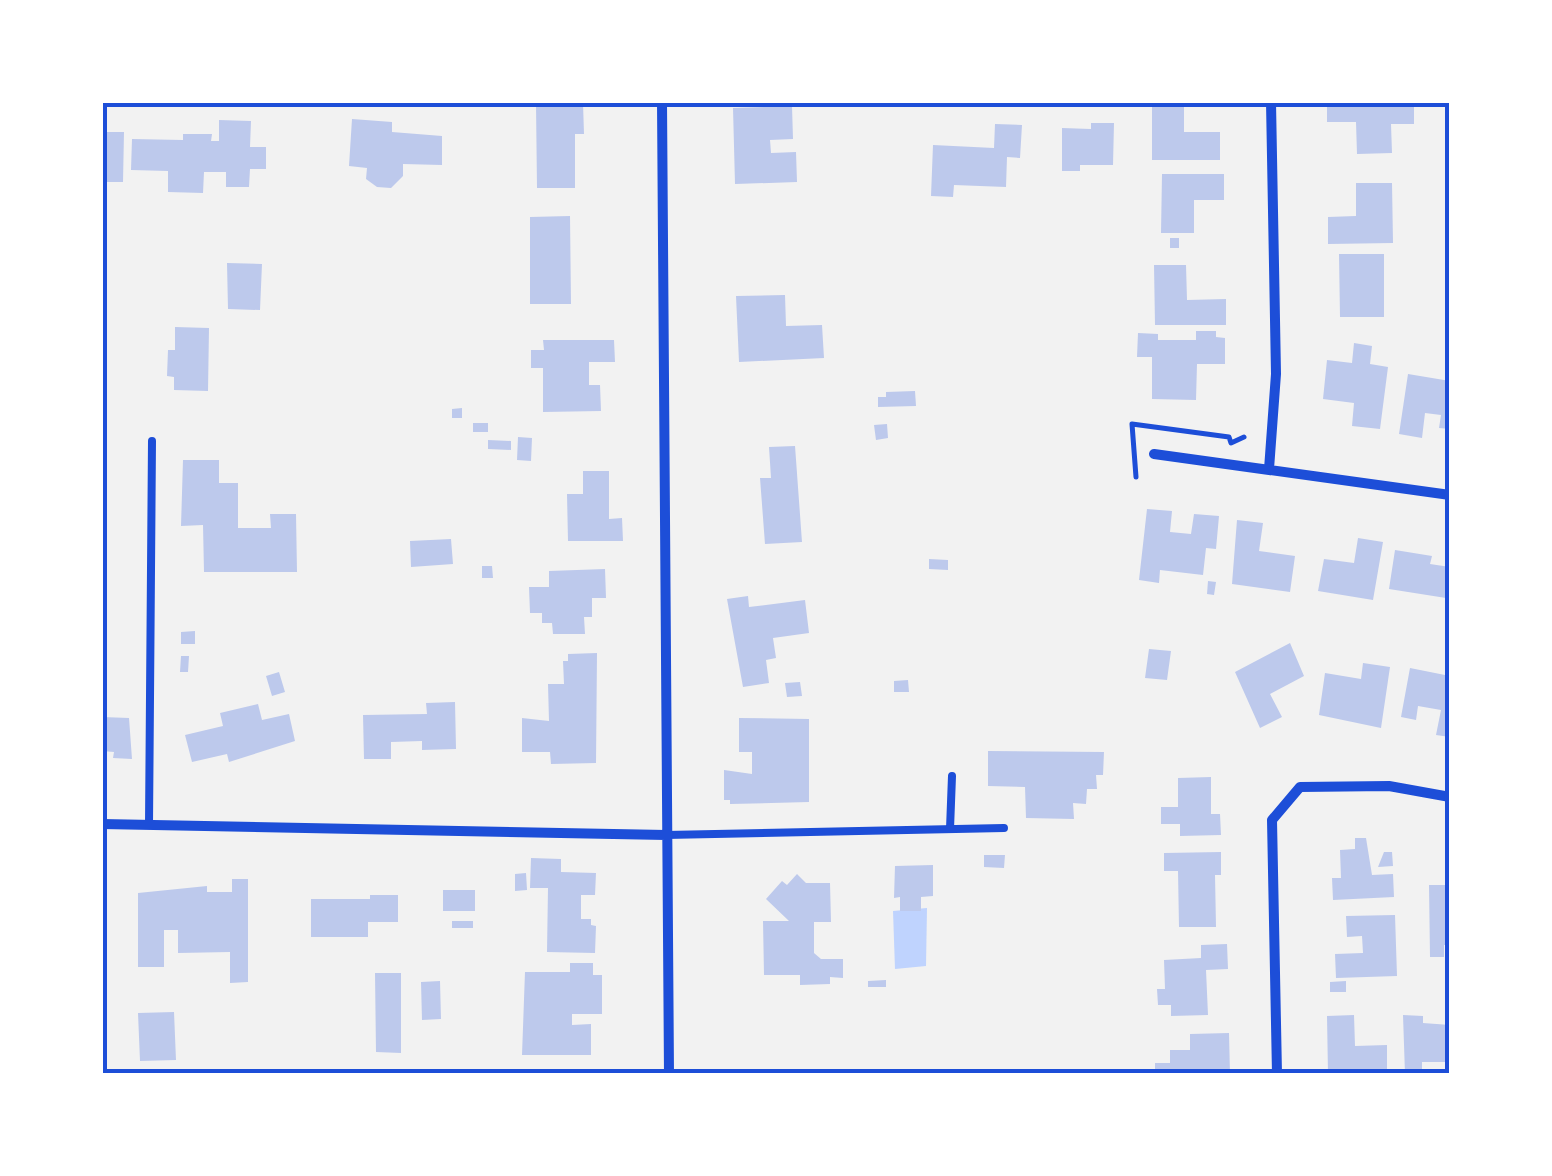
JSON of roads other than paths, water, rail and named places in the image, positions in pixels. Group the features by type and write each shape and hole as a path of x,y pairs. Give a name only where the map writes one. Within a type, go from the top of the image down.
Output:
{"street":[{"path":"662,102 669,1074"},
{"path":"1270,469 1276,374 1271,102"},
{"path":"1154,454 1450,495"},
{"path":"1277,1074 1272,820 1300,787 1389,786 1450,796"},
{"path":"102,824 666,835"}],"lane":[{"path":"149,825 152,440"},
{"path":"950,829 952,776"},
{"path":"666,835 1004,828"}],"water":[{"path":"927,908 926,966 895,969 893,911"}]}
